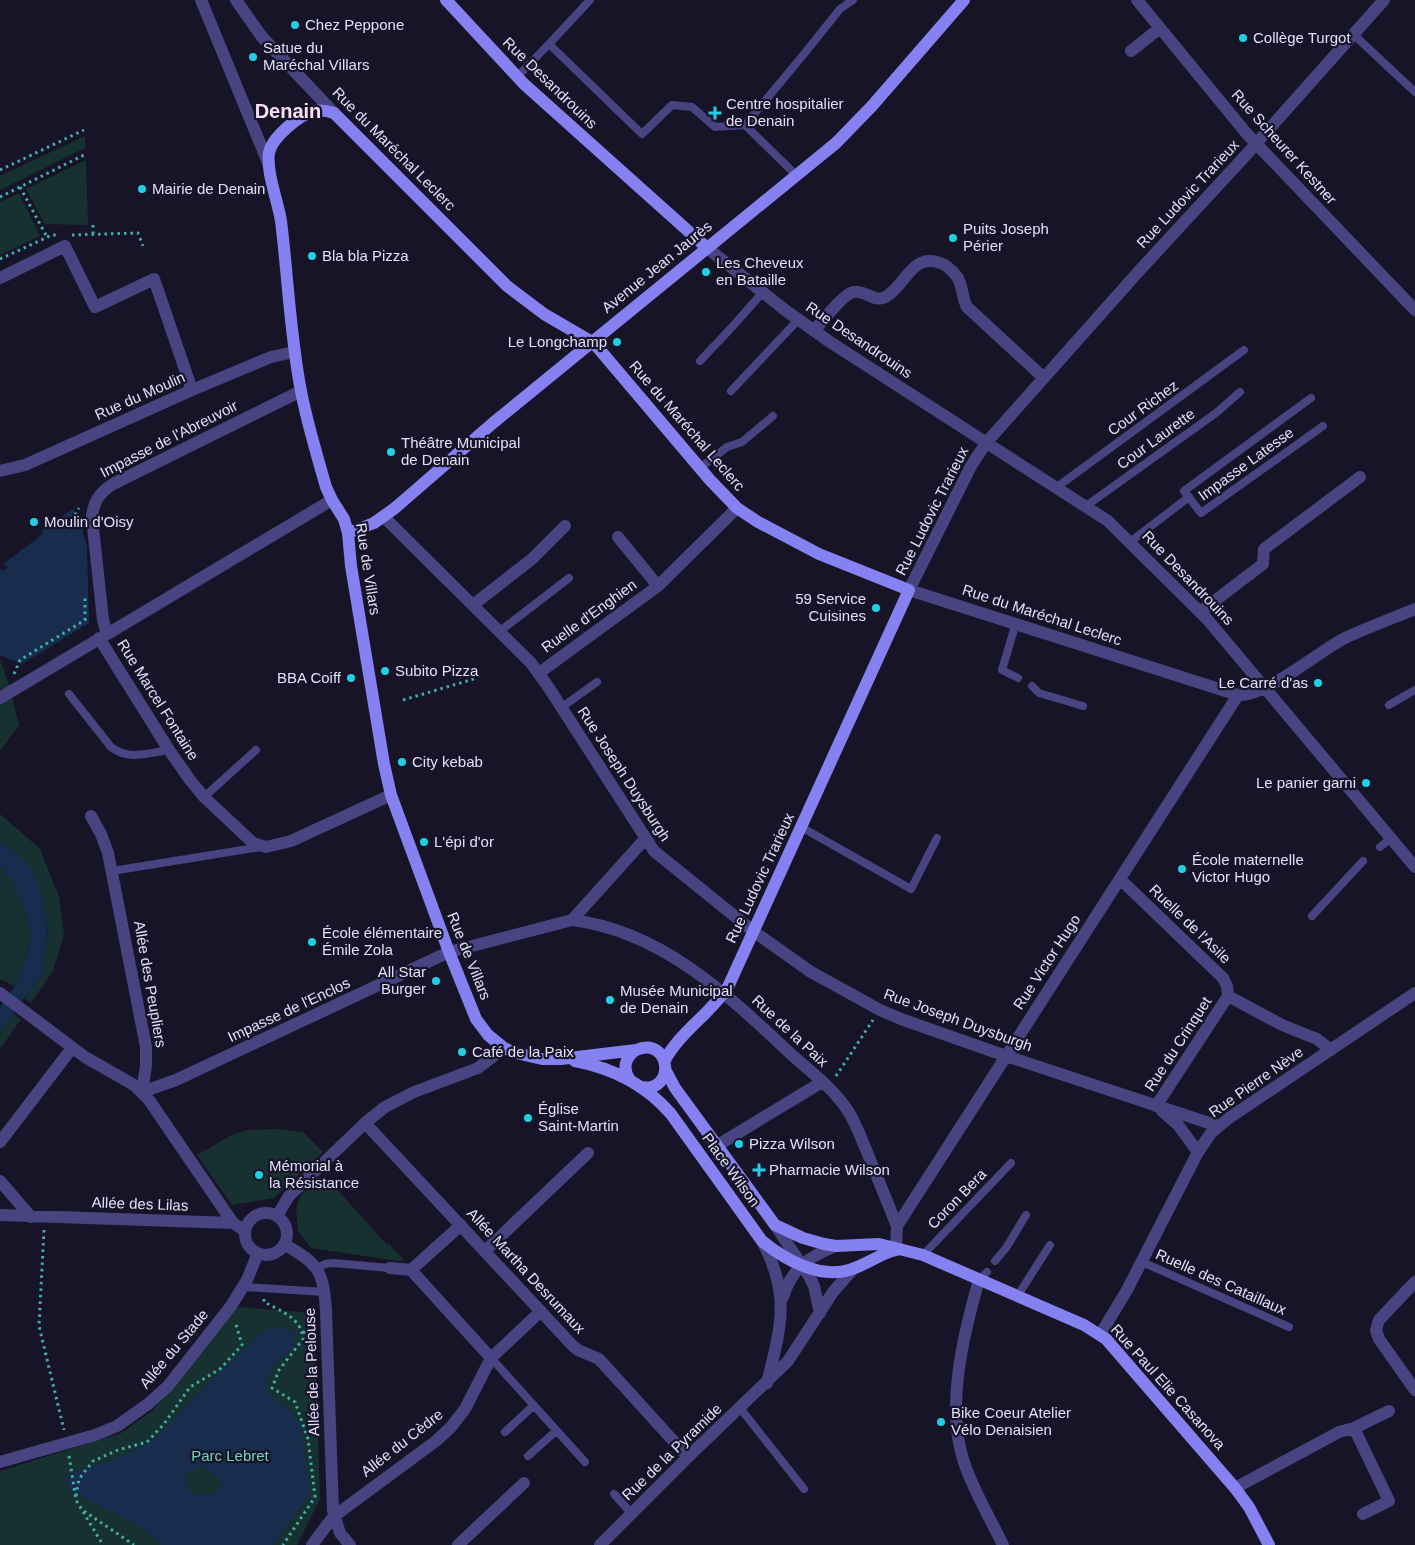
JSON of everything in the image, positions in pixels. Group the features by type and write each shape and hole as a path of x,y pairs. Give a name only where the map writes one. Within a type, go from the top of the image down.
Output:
{"street":[{"name":"Rue de Villars","path":"201,0 269,165 280,215 294,352 301,392 326,487 344,519 348,533 385,771 391,795 476,1019 488,1035 504,1048 533,1058 562,1059"},
{"name":"Rue du Maréchal Leclerc","path":"236,0 262,37 334,113 507,286 544,314 592,342 605,355 700,468 737,508 758,522 819,554 909,590 1238,695"},
{"name":"Rue Desandrouins","path":"446,0 518,77 587,142 706,247 798,320 1108,521 1200,612 1265,688"},
{"name":"Avenue Jean Jaurès","path":"348,533 366,527 384,517 493,422 836,142 858,121 964,0"},
{"name":"Rue Scheurer Kestner","path":"1137,0 1256,144 1413,303"},
{"name":"Rue Ludovic Trarieux","path":"665,1066 677,1041 724,992 732,980 752,931 909,590 971,466 986,443 1384,0"},
{"path":"1131,51 1160,28"},
{"path":"269,165 270,149 276,138 298,119 311,112 325,111 334,113"},
{"path":"0,278 65,246 95,307 154,279 192,390"},
{"path":"814,331 848,294 857,292 873,298 883,298 890,294 918,264 931,260 943,264 952,271 960,284 962,297 967,307 1044,378"},
{"name":"Rue du Moulin","path":"0,471 25,465 192,390 271,357 294,352"},
{"name":"Impasse de l'Abreuvoir","path":"103,636 92,518 94,504 101,492 113,484 301,392"},
{"path":"1200,612 1263,564 1264,549 1360,478"},
{"name":"Rue Marcel Fontaine","path":"266,847 253,843 246,838 204,797 190,780 169,750 103,636 332,500"},
{"name":"Ruelle d'Enghien","path":"539,673 658,586 737,508"},
{"name":"Rue Joseph Duysburgh","path":"384,517 528,659 562,707 646,839 660,857 752,931 816,975 880,1010 901,1019 1218,1126"},
{"path":"473,605 532,559 565,526"},
{"name":"Ruelle d'Enghien","path":"618,537 658,586"},
{"path":"1238,695 1250,694 1265,688 1342,640 1415,609"},
{"path":"0,698 103,636"},
{"path":"1265,688 1391,838 1413,861"},
{"name":"Rue Victor Hugo","path":"897,1226 1238,695"},
{"path":"266,847 291,842 391,795"},
{"name":"Allée des Peupliers","path":"91,816 105,844 112,871 146,1047 146,1066 142,1092"},
{"path":"572,920 646,839"},
{"name":"Ruelle de l'Asile","path":"1120,879 1223,978 1228,986 1228,996"},
{"name":"Rue de la Paix","path":"449,952 572,920 607,927 652,944 670,954 724,992 844,1104 854,1120 897,1226"},
{"name":"Impasse de l'Enclos","path":"142,1092 176,1080 449,952"},
{"path":"0,993 72,1048 102,1068 134,1085 142,1092 160,1113 232,1223"},
{"name":"Rue Pierre Nève","path":"1100,1335 1142,1262 1198,1152 1218,1126 1414,995"},
{"name":"Rue du Crinquet","path":"1156,1106 1228,996 1282,1025 1317,1039 1331,1050"},
{"name":"Rue Ludovic Trarieux","path":"653,1048 677,1041"},
{"path":"653,1048 642,1047 629,1056 626,1062 626,1072 635,1084 650,1088 657,1085 664,1077 665,1066"},
{"path":"0,1142 72,1048"},
{"path":"276,1216 289,1196 365,1123 396,1100 478,1068 504,1048"},
{"name":"Place Wilson","path":"653,1048 659,1052 675,1088 802,1264 814,1286 820,1313"},
{"path":"562,1059 636,1050"},
{"name":"Place Wilson","path":"562,1059 603,1068 635,1084 657,1099 671,1114 762,1241 781,1255 828,1272 854,1268 896,1250"},
{"path":"718,1146 825,1085"},
{"name":"Rue Joseph Duysburgh","path":"1156,1106 1178,1125 1198,1152"},
{"name":"Allée Martha Desrumaux","path":"365,1123 573,1346 599,1359 688,1457"},
{"path":"485,1251 588,1153"},
{"path":"0,1181 31,1217"},
{"path":"268,1213 276,1216 286,1228 284,1244 273,1253 264,1255 258,1253 249,1246 246,1240 245,1231 248,1222 255,1216 268,1213"},
{"name":"Allée des Lilas","path":"0,1215 232,1223 245,1231"},
{"path":"411,1270 461,1225"},
{"name":"Place Wilson","path":"775,1225 803,1238 836,1246 873,1244 896,1250"},
{"path":"896,1250 897,1226"},
{"path":"762,1241 775,1269 782,1301"},
{"path":"284,1244 308,1259 317,1268"},
{"path":"767,1383 776,1345 782,1301 787,1284 802,1264 820,1252 836,1246"},
{"name":"Rue Paul Elie Casanova","path":"896,1250 923,1255 983,1276 1018,1295 1084,1325 1100,1335 1119,1353 1235,1488 1250,1507 1269,1545"},
{"name":"Allée du Stade","path":"0,1462 67,1444 117,1426 148,1404 168,1386 231,1306 244,1287 258,1253"},
{"name":"Allée de la Pelouse","path":"317,1268 322,1277 325,1292 334,1517"},
{"path":"390,1268 411,1270 491,1358"},
{"name":"Rue de la Pyramide","path":"600,1545 688,1457 767,1383 795,1352 839,1285 854,1268"},
{"path":"983,1276 960,1362 956,1398 957,1426 964,1462 1003,1545"},
{"path":"1415,1282 1379,1320 1376,1330 1379,1339 1415,1390"},
{"name":"Allée du Cèdre","path":"312,1545 334,1517 436,1441 451,1427 468,1405 491,1358 541,1311"},
{"path":"1235,1488 1339,1432 1354,1428 1389,1411"},
{"path":"1354,1428 1389,1501 1363,1514"},
{"path":"458,1545 524,1483"},
{"path":"334,1517 340,1532 350,1545"}],"lane":[{"path":"518,77 590,0"},
{"path":"549,44 642,134 672,105 692,107 716,127 745,124 840,9 853,0"},
{"path":"1353,34 1415,92"},
{"path":"745,124 796,176"},
{"path":"700,360 763,292"},
{"path":"731,390 798,320"},
{"name":"Cour Richez","path":"1057,487 1244,350"},
{"name":"Cour Laurette","path":"1086,506 1216,413 1240,392"},
{"name":"Impasse Latesse","path":"1310,398 1184,491 1201,513 1323,426"},
{"path":"700,468 727,448 742,442 774,416"},
{"name":"Impasse Latesse","path":"1130,542 1188,497"},
{"path":"500,632 569,578"},
{"path":"1016,623 1002,670 1018,678"},
{"path":"562,707 597,682"},
{"path":"1032,686 1039,693 1083,706"},
{"path":"1389,705 1415,690"},
{"path":"68,694 118,752 132,756 169,750"},
{"path":"204,797 256,750"},
{"path":"801,827 912,889 937,838"},
{"path":"1380,847 1391,838"},
{"path":"112,871 266,847"},
{"path":"1312,916 1363,861"},
{"name":"Coron Bera","path":"923,1255 1011,1163"},
{"path":"995,1261 1006,1248 1026,1215"},
{"path":"1018,1295 1050,1245"},
{"name":"Ruelle des Cataillaux","path":"1142,1262 1288,1327"},
{"path":"317,1268 333,1263 390,1268"},
{"path":"244,1287 325,1292"},
{"path":"491,1358 585,1462"},
{"path":"505,1432 533,1406"},
{"path":"740,1408 804,1489"},
{"path":"528,1456 556,1431"},
{"path":"614,1494 631,1513"}],"path":[{"path":"0,170 84,130"},
{"path":"0,197 86,154"},
{"path":"20,187 47,237"},
{"path":"93,225 93,234"},
{"path":"78,508 75,515 78,522"},
{"path":"85,592 85,620 90,625"},
{"path":"13,675 20,660 85,620"},
{"path":"403,700 477,678"},
{"path":"825,1085 880,1010"},
{"path":"44,1217 39,1326 67,1444 76,1500 102,1545"},
{"path":"264,1287 264,1302 292,1317 303,1333 303,1339 279,1370 272,1388 295,1402 308,1439 314,1497 283,1545"},
{"path":"76,1500 79,1479 93,1461 118,1450 147,1442 164,1424 190,1387 220,1369 242,1346 231,1306"},
{"path":"82,1510 134,1545"}],"green space":[{"path":"85,136 85,148 0,190 0,176"},
{"path":"86,160 88,225 45,224 26,189"},
{"path":"19,193 40,236 0,255 0,202"},
{"path":"0,659 19,725 0,751"},
{"path":"0,814 40,849 59,897 64,934 53,971 31,1003 24,998 42,975 48,931 43,901 14,850 0,841"},
{"path":"0,866 12,882 22,902 31,935 24,965 15,986 0,979"},
{"path":"13,1014 21,1019 0,1049 0,1033"},
{"path":"277,1129 303,1132 323,1152 274,1198 232,1205 197,1155 232,1135 247,1130"},
{"path":"325,1176 387,1245 389,1244 404,1260 398,1261 311,1248 298,1231 296,1209 301,1195"},
{"name":"Parc Lebret","path":"237,1307 314,1313 320,1499 297,1545 0,1545 0,1471 121,1433 152,1411"}],"water":[{"path":"72,509 78,514 87,547 89,623 22,664 0,655 0,568 2,571 8,568 3,564 43,534 41,531"},
{"path":"0,841 14,850 34,873 43,901 48,931 42,975 0,1033 0,1007 15,986 24,965 31,935 22,902 12,882 0,866"},
{"path":"278,1327 296,1332 293,1348 273,1367 267,1380 268,1394 289,1409 301,1425 310,1493 273,1545 162,1545 142,1528 69,1490 64,1478 78,1470 111,1461 153,1441 191,1400 262,1331","holes":["202,1467 217,1476 223,1486 215,1492 203,1494 189,1491 185,1474"]}],"place":[{"name":"Chez Peppone","path":"295,25"},
{"name":"Collège Turgot","path":"1243,38"},
{"name":"Satue du Maréchal Villars","path":"253,57"},
{"name":"Centre hospitalier de Denain","path":"715,113"},
{"name":"Mairie de Denain","path":"142,189"},
{"name":"Puits Joseph Périer","path":"953,238"},
{"name":"Bla bla Pizza","path":"312,256"},
{"name":"Les Cheveux en Bataille","path":"706,272"},
{"name":"Le Longchamp","path":"617,342"},
{"name":"Théâtre Municipal de Denain","path":"391,452"},
{"name":"Moulin d'Oisy","path":"34,522"},
{"name":"59 Service Cuisines","path":"876,608"},
{"name":"Subito Pizza","path":"385,671"},
{"name":"BBA Coiff","path":"351,678"},
{"name":"Le Carré d'as","path":"1318,683"},
{"name":"City kebab","path":"402,762"},
{"name":"Le panier garni","path":"1366,783"},
{"name":"L'épi d'or","path":"424,842"},
{"name":"École maternelle Victor Hugo","path":"1182,869"},
{"name":"École élémentaire Émile Zola","path":"312,942"},
{"name":"All Star Burger","path":"436,981"},
{"name":"Musée Municipal de Denain","path":"610,1000"},
{"name":"Café de la Paix","path":"462,1052"},
{"name":"Église Saint-Martin","path":"528,1118"},
{"name":"Pizza Wilson","path":"739,1144"},
{"name":"Pharmacie Wilson","path":"759,1170"},
{"name":"Mémorial à la Résistance","path":"259,1175"},
{"name":"Bike Coeur Atelier Vélo Denaisien","path":"941,1422"}],"district":[{"name":"Denain","path":"288,111"}]}
